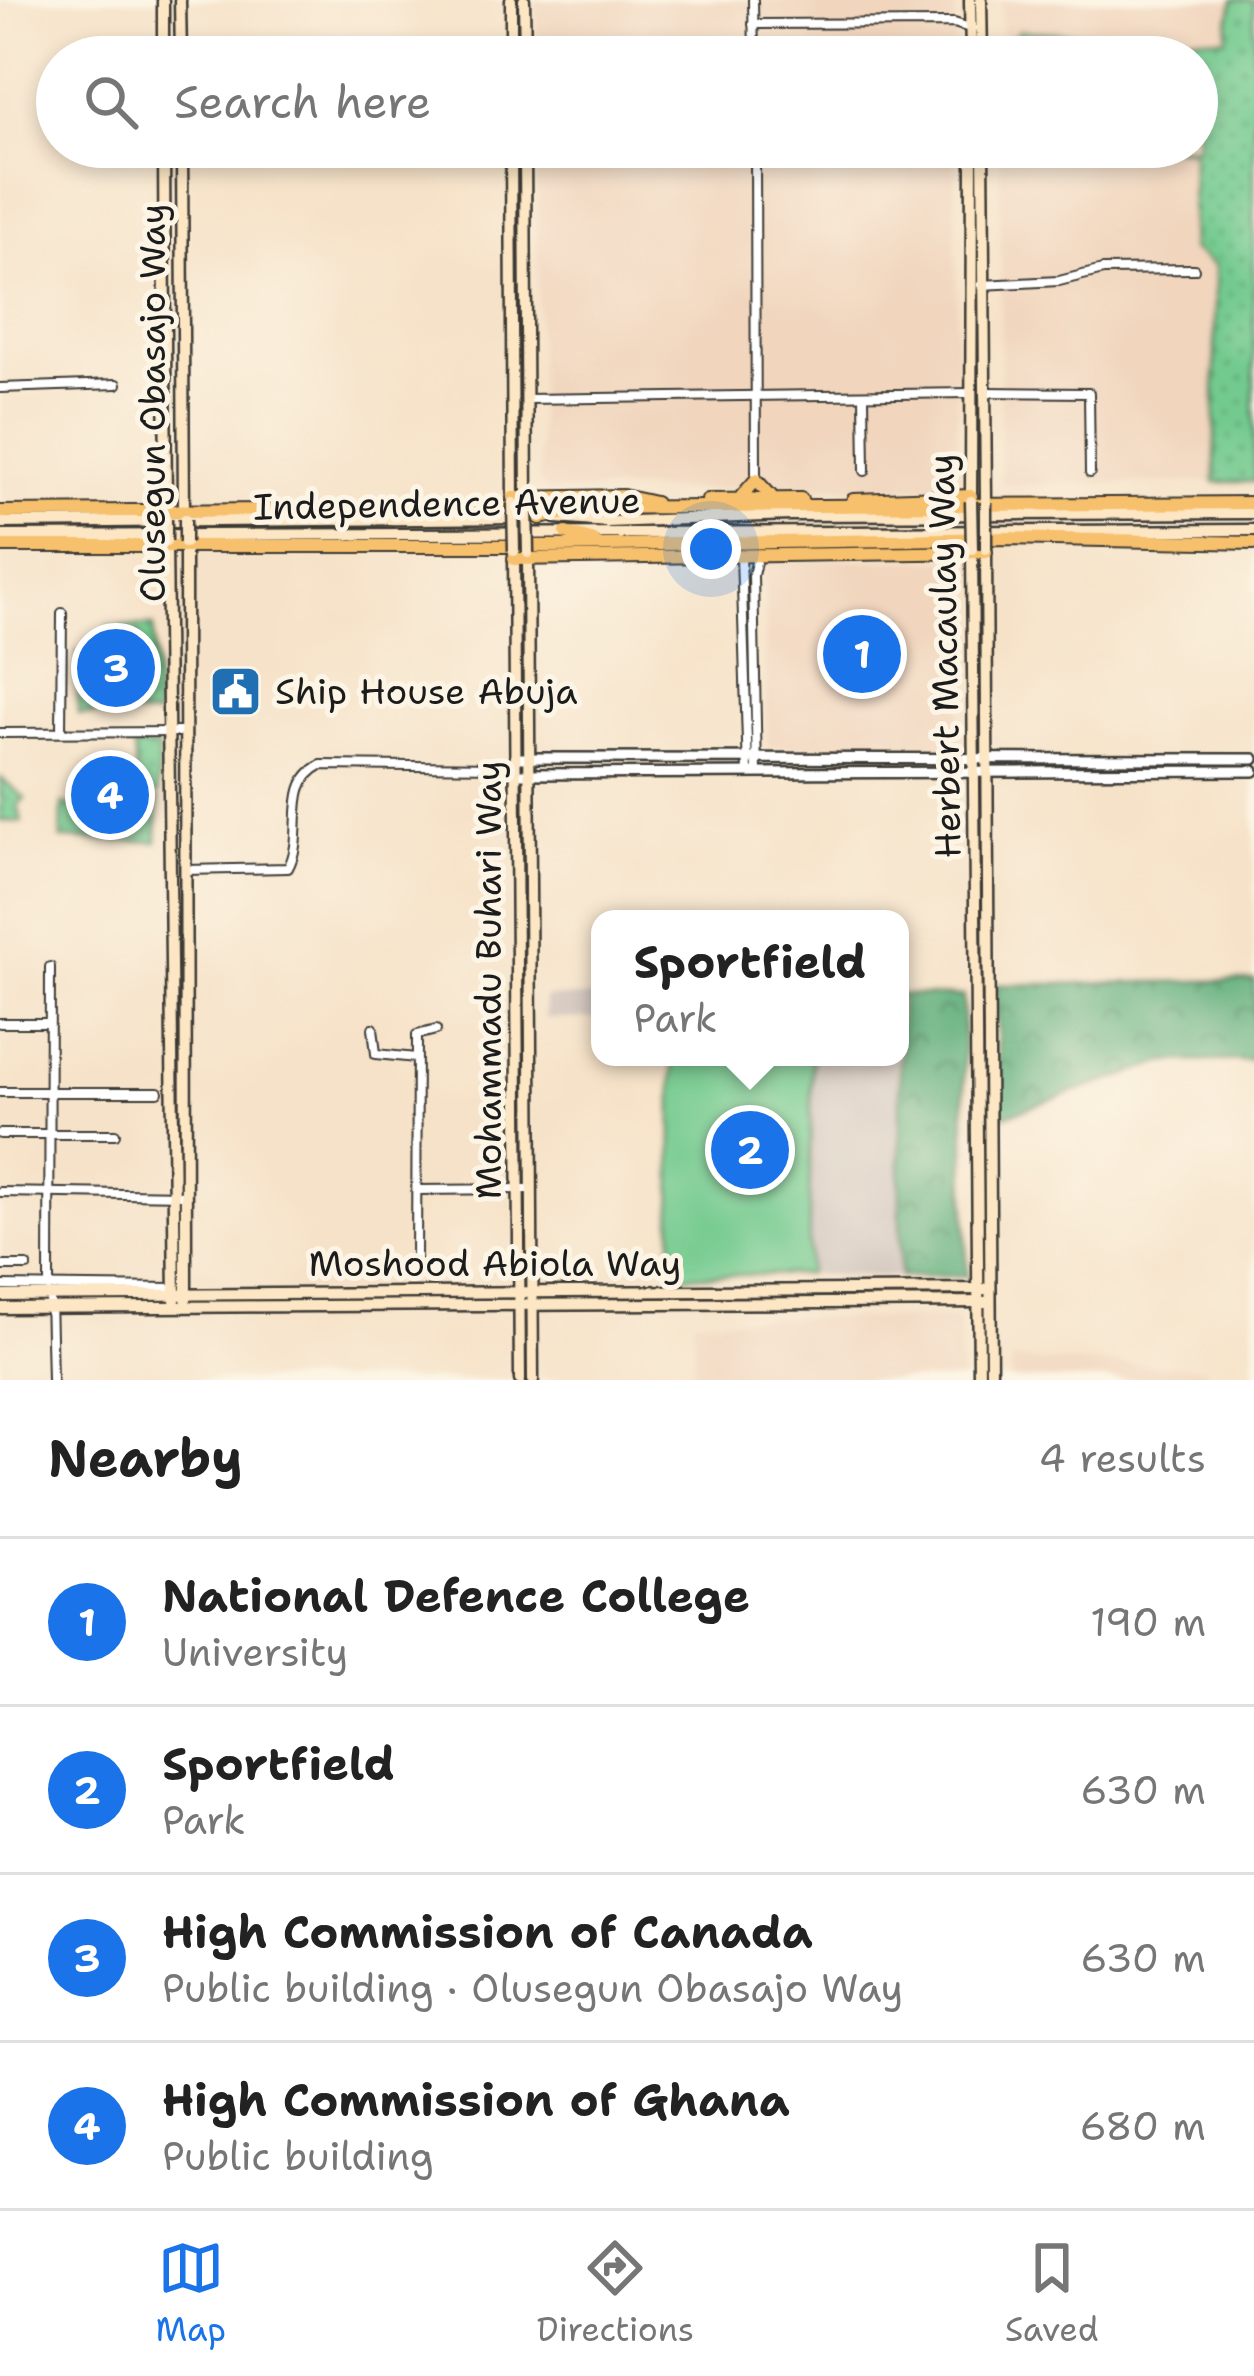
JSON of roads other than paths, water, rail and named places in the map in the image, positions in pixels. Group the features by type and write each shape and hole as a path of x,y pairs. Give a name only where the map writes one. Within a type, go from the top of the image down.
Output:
{"main road":[{"path":"163,0 163,36"},
{"path":"180,0 181,36"},
{"path":"511,0 519,36"},
{"path":"517,36 524,0"},
{"path":"975,36 976,7"},
{"path":"976,29 978,36"},
{"name":"Olusegun Obasajo Way","path":"164,168 166,544 177,732"},
{"name":"Olusegun Obasajo Way","path":"180,1298 177,732 185,544 182,168"},
{"name":"Mohammadu Buhari Way","path":"512,168 526,399 520,501"},
{"name":"Mohammadu Buhari Way","path":"520,1380 526,1305 519,276 524,168"},
{"name":"Herbert Macaulay Way","path":"973,168 978,285"},
{"name":"Herbert Macaulay Way","path":"979,1380 984,1295 978,499 981,168"},
{"path":"742,496 756,479 772,496"},
{"path":"520,501 635,496 661,506"},
{"path":"684,506 742,496 825,506 868,497 1126,496 1180,507"},
{"name":"Independence Avenue","path":"541,512 608,522 1254,502"},
{"name":"Independence Avenue","path":"0,512 184,516 825,506 1180,507 1254,514"},
{"path":"0,523 149,524 541,512"},
{"name":"Independence Avenue","path":"0,546 1180,537 1254,530"},
{"path":"566,533 604,544"},
{"name":"Independence Avenue","path":"0,536 566,533 1180,537 1254,542"},
{"path":"0,556 36,546"},
{"path":"521,555 979,551"},
{"path":"168,604 182,604"},
{"name":"Olusegun Obasajo Way","path":"178,824 184,870 180,1194"},
{"name":"Moshood Abiola Way","path":"0,1296 180,1298 526,1291 767,1297"},
{"name":"Herbert Macaulay Way","path":"984,1295 991,1380"},
{"name":"Moshood Abiola Way","path":"180,1298 526,1305 984,1295"},
{"name":"Moshood Abiola Way","path":"0,1308 50,1298"},
{"name":"Mohammadu Buhari Way","path":"526,1305 533,1380"}],"street":[{"path":"753,0 753,36"},
{"path":"954,23 976,7"},
{"path":"753,23 954,23 976,29"},
{"path":"755,168 756,479"},
{"path":"978,285 1059,281 1103,270 1194,269"},
{"path":"0,388 117,384"},
{"path":"526,399 1089,394 1090,473"},
{"path":"864,395 865,471"},
{"path":"740,554 752,758"},
{"path":"752,773 753,575 758,554"},
{"path":"61,732 62,613"},
{"path":"0,733 177,732"},
{"path":"501,767 524,758 752,758 1254,771"},
{"path":"184,870 288,868 297,842 299,786 321,764 501,767 524,774 752,773 1254,758"},
{"path":"1210,759 1211,771"},
{"path":"50,967 47,1134 52,1380"},
{"path":"0,1023 48,1023"},
{"path":"373,1028 376,1054 416,1058"},
{"path":"416,1262 418,1032 436,1030"},
{"path":"0,1092 158,1092"},
{"path":"0,1134 115,1134"},
{"path":"417,1190 526,1189"},
{"path":"0,1192 180,1194"},
{"path":"0,1266 26,1266"},
{"path":"0,1286 50,1298"}],"place":[{"name":"National Defence College","path":"862,654"},
{"name":"High Commission of Canada","path":"116,668"},
{"name":"Ship House Abuja","path":"236,691"},
{"name":"High Commission of Ghana","path":"110,795"},
{"name":"Sportfield","path":"750,1150"}]}
